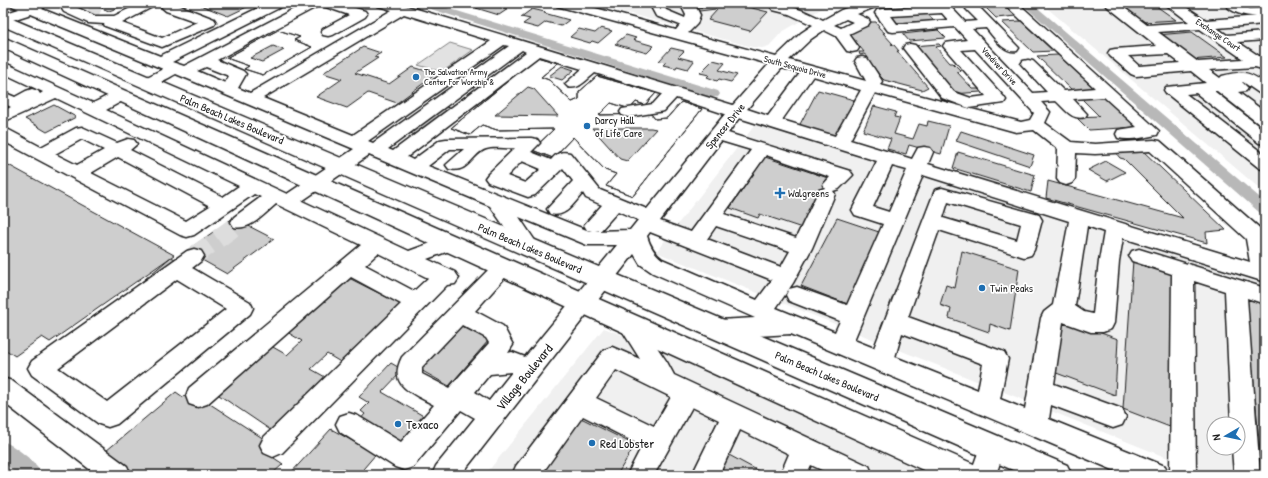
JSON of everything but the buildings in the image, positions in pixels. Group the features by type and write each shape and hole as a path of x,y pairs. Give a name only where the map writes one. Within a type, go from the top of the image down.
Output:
{"main road":[{"name":"Palm Beach Lakes Boulevard","path":"3,20 1057,475"},
{"name":"Palm Beach Lakes Boulevard","path":"3,42 966,475"}],"street":[{"path":"74,3 70,5 70,9 94,20 114,20"},
{"path":"88,9 104,16 112,15 132,6 134,4 132,3"},
{"path":"160,62 278,3"},
{"path":"148,82 205,61 315,3"},
{"path":"326,3 360,14 328,32"},
{"path":"383,3 501,40 524,52 592,68 840,143 869,144 887,158 920,159 1079,218 1263,274 1256,236 1154,145 1095,149 1062,143 1027,126 1008,143"},
{"name":"South Sequoia Drive","path":"562,3 976,117 1027,126"},
{"path":"656,3 661,13 690,24"},
{"path":"678,35 690,24 693,14 687,3"},
{"path":"775,3 778,7 794,11 841,32 852,48"},
{"path":"794,11 806,3"},
{"path":"1010,3 1151,131 1062,143"},
{"path":"1110,3 1265,120"},
{"name":"Exchange Court","path":"1171,3 1262,65"},
{"path":"1261,3 1265,5"},
{"path":"147,4 110,22 162,43 208,22"},
{"path":"3,20 31,5"},
{"path":"3,11 31,5 160,62 587,238 605,239 646,226"},
{"path":"125,29 172,5 208,22 228,28"},
{"path":"841,32 863,22 857,6"},
{"name":"Spencer Drive","path":"602,279 646,226 736,111 778,62 796,45 823,25 857,6"},
{"path":"1186,13 1227,7 1248,13 1265,12"},
{"path":"943,24 938,8 882,13 893,28 943,24 960,25 987,23 1026,18"},
{"name":"Vandiver Drive","path":"938,8 960,25 1042,112 1040,120 1027,126"},
{"path":"251,99 404,9"},
{"path":"973,9 1012,48"},
{"path":"1145,29 1265,20"},
{"path":"1224,39 1265,36"},
{"path":"241,222 282,199 317,183 366,147 501,40"},
{"path":"910,48 948,96 969,102 976,117 998,100 950,46 978,44"},
{"path":"1171,49 1115,54 1136,71 1262,65"},
{"path":"366,147 390,140 446,99 524,52"},
{"path":"395,158 463,106 524,52"},
{"path":"205,61 238,74 229,90"},
{"path":"840,143 874,82 862,62"},
{"path":"1028,64 1079,114"},
{"path":"574,84 592,68"},
{"path":"772,122 809,71"},
{"path":"3,87 11,73 51,90 446,277 417,303 273,445"},
{"path":"1265,90 1246,77 1227,79 1265,106"},
{"path":"1220,86 1172,90 1265,164"},
{"path":"1199,87 1265,139"},
{"path":"3,97 15,102 51,90"},
{"path":"3,117 51,90"},
{"path":"1030,98 1108,92"},
{"path":"628,112 658,108 672,93"},
{"path":"93,110 122,95"},
{"path":"446,99 463,106"},
{"path":"41,154 82,132 118,149 224,205"},
{"path":"3,134 187,230 252,186"},
{"path":"77,173 145,134"},
{"path":"794,159 809,134"},
{"path":"717,135 844,175 829,190 802,248 791,286 768,300 763,312"},
{"path":"390,140 409,148"},
{"path":"455,164 482,143"},
{"path":"415,167 446,144 531,143 494,178 528,191 564,157 593,194 614,203 646,226 695,241 853,317"},
{"path":"1062,143 1066,179"},
{"path":"695,241 762,148"},
{"path":"519,154 553,167"},
{"path":"887,158 862,210 894,221"},
{"path":"841,345 920,159"},
{"path":"557,209 583,182"},
{"path":"497,201 530,248"},
{"path":"594,225 614,203"},
{"path":"712,217 802,248"},
{"path":"1035,425 1052,318 1062,309 1079,218"},
{"path":"882,362 932,221"},
{"path":"646,226 641,250 648,260 654,265 793,325 1156,475"},
{"path":"1062,309 1082,322 1103,323 1109,262 1115,228"},
{"path":"411,261 418,254 450,243"},
{"path":"198,396 376,244"},
{"path":"176,269 242,308 108,416 40,368 83,337 176,269 194,256"},
{"path":"1139,256 1265,296"},
{"path":"350,267 417,303"},
{"path":"493,416 410,379 410,364 503,267"},
{"path":"1182,270 1182,475"},
{"name":"Village Boulevard","path":"445,475 602,279"},
{"path":"1235,287 1247,475"},
{"path":"350,424 404,458 501,344 495,332 459,313"},
{"path":"896,322 996,359 987,405"},
{"path":"630,324 659,369 676,387"},
{"path":"719,329 793,325"},
{"path":"525,475 612,357 860,475"},
{"path":"483,366 512,362 530,369"},
{"path":"640,475 659,442 676,387"},
{"path":"3,388 118,475"},
{"path":"1040,390 1113,417"},
{"path":"579,401 659,442"},
{"path":"705,475 735,415"},
{"path":"983,475 992,447"},
{"path":"793,475 805,449"}],"shaded area":[{"path":"590,3 839,3 821,9 782,32 769,46 762,48 752,47"},
{"path":"1041,3 1265,3 1265,14 1190,20 1265,71 1265,193"},
{"path":"1265,16 1265,60 1206,20"},
{"path":"450,43 473,50 442,72 418,65"},
{"path":"762,116 1265,274 1265,475 1210,475 656,252"},
{"path":"604,328 655,348 929,475 485,475"}],"waterway":[{"path":"421,3 714,94"},
{"path":"1026,3 1265,210"},
{"path":"3,450 33,475"}],"tunnel":[{"path":"88,10 99,15"},
{"path":"194,256 241,222"}],"place":[{"name":"The Salvation Army Center For Worship &","path":"416,77"},
{"name":"Darcy Hall of Life Care","path":"587,126"},
{"name":"Walgreens","path":"780,193"},
{"name":"Twin Peaks","path":"982,288"},
{"name":"Texaco","path":"398,424"},
{"name":"Red Lobster","path":"592,443"}]}
